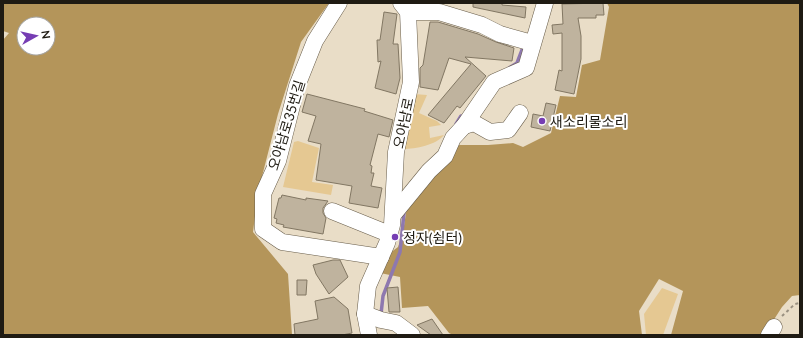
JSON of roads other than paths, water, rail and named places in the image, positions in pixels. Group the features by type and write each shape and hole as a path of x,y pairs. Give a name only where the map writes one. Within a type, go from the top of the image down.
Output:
{"street":[{"name":"오야남로35번길","path":"339,3 315,41 296,86 278,161 263,194 264,229 282,242 381,257"},
{"path":"392,215 429,171 445,156 453,138 464,126 494,82 526,68 532,43 545,3"},
{"name":"오야남로","path":"369,335 365,314 368,286 389,234 392,215 396,152 411,82 404,8 439,12 482,25 500,34 532,43"},
{"path":"464,126 474,123 490,132 508,130 520,113"},
{"path":"332,211 389,234"},
{"path":"365,314 381,320 396,323 412,335"}],"waterway":[{"path":"509,68 517,63 522,50"},
{"path":"456,124 461,116"},
{"path":"381,314 383,296 400,252 404,213"}],"place":[{"name":"새소리물소리","path":"542,121"},
{"name":"정자(쉼터)","path":"395,237"}]}
